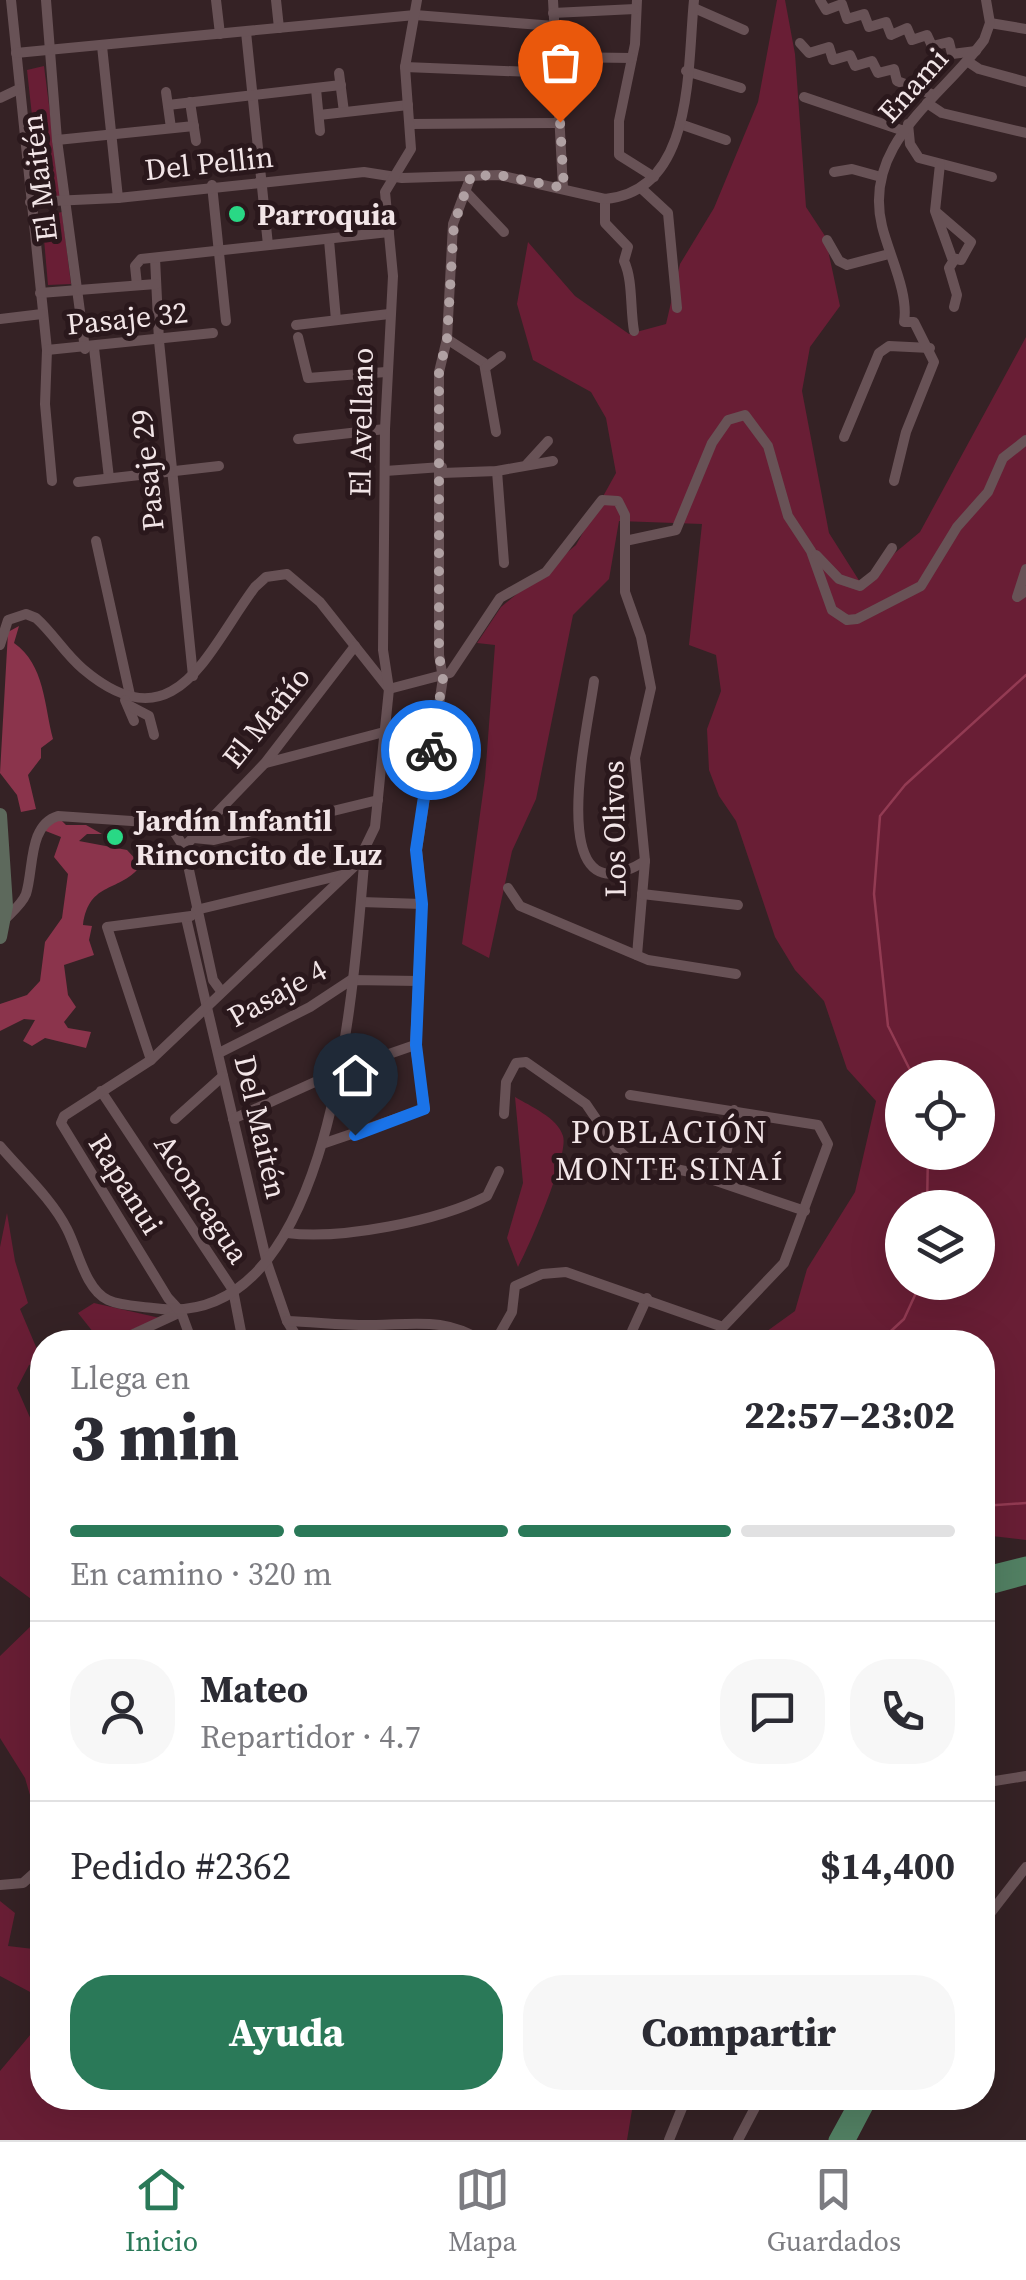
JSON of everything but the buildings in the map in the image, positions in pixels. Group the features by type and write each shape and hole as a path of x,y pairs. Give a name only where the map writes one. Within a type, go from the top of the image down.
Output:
{"main road":[{"path":"995,1572 1026,1564"},
{"path":"995,1586 1026,1578"},
{"path":"836,2140 852,2110"},
{"path":"848,2140 864,2110"}],"street":[{"name":"El Maitén","path":"11,0 47,350 44,404 52,481"},
{"name":"El Maitén","path":"46,0 77,292 90,348 109,478"},
{"path":"216,0 220,34"},
{"path":"276,0 279,28"},
{"name":"El Avellano","path":"267,1264 286,1232 322,1144 351,980 366,852 378,800 389,689 383,650 385,429 393,276 385,192 409,158 405,67 417,0"},
{"path":"820,0 826,10 842,4 848,19 864,14 869,27 886,22 891,35 907,28 912,40 926,35 932,46 949,42 952,54 976,52"},
{"path":"986,0 990,23 1026,29"},
{"path":"564,188 553,6 636,4 632,58 621,102 618,155 654,177"},
{"path":"634,330 627,288 630,275 624,261 628,247 605,223 604,199 642,189 673,146 680,124 694,4 744,30"},
{"path":"0,47 50,50 102,46 415,14 554,26"},
{"name":"Enami","path":"930,348 914,322 904,322 904,305 878,204 881,177 894,143 976,52 990,23"},
{"path":"246,32 268,245"},
{"path":"800,43 809,53 829,47 834,60 850,55 855,66 872,61 878,73 894,69 897,81 930,99 942,113 1026,133"},
{"path":"102,46 118,198"},
{"path":"556,57 632,58"},
{"path":"968,62 979,70 1026,82"},
{"path":"405,67 557,73"},
{"path":"686,71 741,88"},
{"path":"171,128 167,98 190,102 316,89 340,79 344,112"},
{"path":"0,98 19,89"},
{"path":"316,89 320,131"},
{"path":"804,98 906,127 915,154 992,177"},
{"path":"190,102 196,141"},
{"path":"319,115 408,105"},
{"path":"410,124 560,122"},
{"path":"680,124 726,140"},
{"path":"58,140 194,126"},
{"path":"940,164 933,192 934,211 954,260 950,268 957,295 954,307"},
{"path":"834,172 852,169 881,177"},
{"name":"Del Pellin","path":"30,202 118,198 212,185 364,172 393,177 499,175 604,199"},
{"path":"322,1144 424,1109 416,1045 422,904 416,850 443,678 439,655 439,372 447,339 452,234 471,176"},
{"path":"212,185 226,321"},
{"path":"642,189 668,213 677,308"},
{"path":"464,191 504,232"},
{"path":"934,211 970,242 964,258 954,260"},
{"path":"136,285 136,262 155,258 389,232"},
{"path":"329,240 336,320"},
{"path":"828,240 839,261 846,265 889,254"},
{"name":"Pasaje 29","path":"155,258 159,342 193,676"},
{"path":"40,293 156,284"},
{"path":"0,320 42,314"},
{"path":"386,372 308,378 297,331 336,320 389,314"},
{"name":"Pasaje 32","path":"47,350 159,342 212,333"},
{"path":"447,339 486,367 496,432"},
{"path":"844,437 879,353 890,346 930,348 934,362 906,432 894,481"},
{"path":"486,367 500,356"},
{"path":"126,698 169,696 193,676 255,587 278,573 287,574 310,591 389,689 443,678 500,598 546,572 597,504 607,498 622,506 625,541 676,530 712,443 728,420 746,415 772,457 792,525 811,551 840,579 860,586 874,575 892,548"},
{"path":"298,439 385,429"},
{"path":"811,551 832,610 847,620 857,620 921,586 957,528 988,492 1003,458 1026,440"},
{"path":"526,464 548,441"},
{"path":"385,471 497,471 553,462"},
{"path":"78,482 219,466"},
{"path":"497,471 504,563"},
{"path":"96,541 134,722"},
{"name":"Los Olivos","path":"625,541 624,588 651,678 646,721 634,758 644,861 637,955"},
{"path":"1026,569 1017,597 1026,592"},
{"path":"0,645 8,620 26,614 36,618 83,669 149,716 154,735"},
{"name":"El Mañío","path":"184,847 265,763 355,646"},
{"path":"594,681 578,786 581,854 588,865 604,872 624,871 644,861"},
{"path":"265,763 384,732"},
{"path":"194,838 214,840 378,800"},
{"path":"0,815 5,918 0,937"},
{"path":"5,918 26,895 38,834 53,817 161,823 174,830 184,847"},
{"name":"Del Maitén","path":"184,847 206,1007 267,1264 293,1330"},
{"name":"El Avellano","path":"151,1060 366,852"},
{"path":"151,1060 107,927 193,914 346,874"},
{"path":"508,888 520,906 637,955 736,974"},
{"path":"642,894 738,905"},
{"path":"360,902 422,904"},
{"name":"Del Maitén","path":"193,914 220,991"},
{"name":"Pasaje 4","path":"219,1053 310,1007 351,980 419,981"},
{"path":"233,1118 337,1072 416,1045"},
{"name":"Rapanui","path":"151,1060 101,1091 61,1123 168,1298 181,1312 188,1330"},
{"path":"504,1114 508,1073 516,1063 526,1062 586,1104 625,1157 699,1176 805,1211"},
{"path":"175,1119 223,1076"},
{"name":"Aconcagua","path":"101,1091 233,1290 241,1330"},
{"path":"502,1330 512,1312 515,1286 531,1277 563,1271 723,1327 784,1262 828,1144 818,1125 630,1095"},
{"path":"699,1176 724,1156 734,1110"},
{"path":"0,1146 66,1227 100,1294 110,1301 181,1312 204,1308 267,1264"},
{"path":"286,1232 344,1233 457,1207 487,1196 499,1171"},
{"path":"633,1330 647,1298"},
{"path":"152,1330 181,1312"},
{"path":"287,1321 374,1325 438,1321 465,1330"},
{"path":"995,1781 1026,1776"},
{"path":"995,1907 1026,1867"},
{"path":"0,1886 23,1883 30,1877"},
{"path":"669,2140 681,2110"},
{"path":"738,2140 754,2110"}],"shaded area":[{"path":"777,0 785,0 795,54 806,207 825,236 840,306 810,347 802,391 829,533 860,582 920,532 1026,337 1026,1540 995,1536 995,1330 769,1330 795,1311 807,1269 855,1192 876,1101 847,1069 824,1001 795,970 775,937 736,821 719,796 709,770 707,729 721,691 716,655 689,645 702,524 619,521 609,579 573,615 536,799 512,851 489,958 462,944 485,778 495,645 477,643 501,607 576,545 616,473 606,418 591,392 533,360 517,304 528,242 575,296 629,334 666,324 680,264 714,208 758,102"},
{"path":"44,66 61,199 41,198 27,70"},
{"path":"62,212 71,284 48,285 42,216"},
{"path":"19,626 14,643 38,674 53,739 41,748 41,758 28,775 36,809 21,812 17,795 0,773 8,632"},
{"path":"60,819 66,825 86,825 102,834 87,834 79,841 127,850 141,865 99,894 86,911 83,925 92,926 89,940 94,955 64,965 68,995 76,1007 64,1022 68,1028 91,1032 86,1048 45,1038 32,1046 23,1041 35,1020 24,1019 0,1031 0,1004 27,995 40,981 45,942 62,918 68,874 54,857 61,837 38,828"},
{"path":"515,1097 543,1113 563,1136 560,1162 547,1201 518,1267 507,1238 523,1183"},
{"path":"7,1213 15,1261 28,1303 20,1309 30,1333 30,1365 17,1388 30,1418 30,1598 0,1576 0,1247"},
{"path":"94,1303 160,1318 130,1330 91,1330 78,1313"},
{"path":"30,1627 30,1795 25,1778 0,1738 0,1656"},
{"path":"0,1901 15,1913 8,1946 30,1949 30,1992 0,1976"},
{"path":"30,2035 30,2110 632,2110 627,2140 0,2140 0,2071"}],"waterway":[{"path":"905,1060 888,1026 874,894 880,816 905,785 1026,675"},
{"path":"927,1190 928,1170"},
{"path":"892,1330 904,1319 913,1300"},
{"path":"995,1505 1026,1503"}],"way so far":[{"path":"431,750 443,678 439,655 439,372 447,339 454,224 471,176 499,175 564,188 560,122"}],"place":[{"name":"Parroquia","path":"237,214"},
{"name":"Jardín Infantil Rinconcito de Luz","path":"115,837"}],"district":[{"name":"POBLACIÓN MONTE SINAÍ","path":"670,1150"}],"route":[{"path":"355,1135 424,1109 416,1045 422,904 416,850 431,750"}]}
